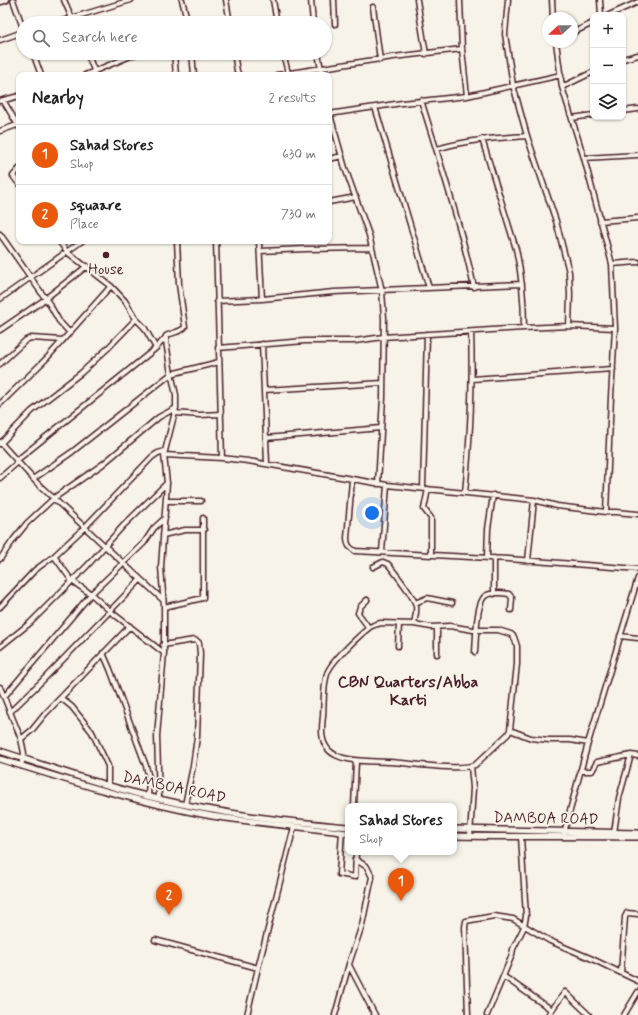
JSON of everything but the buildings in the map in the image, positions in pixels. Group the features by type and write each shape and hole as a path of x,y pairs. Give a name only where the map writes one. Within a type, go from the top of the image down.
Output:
{"main road":[{"path":"0,2 6,0"},
{"name":"DAMBOA ROAD","path":"0,751 108,785 185,805 263,818 345,827"},
{"name":"DAMBOA ROAD","path":"0,759 109,792 160,805 212,816 345,832"},
{"name":"DAMBOA ROAD","path":"457,829 638,837"},
{"name":"DAMBOA ROAD","path":"457,836 521,837 564,833 638,833"}],"street":[{"path":"13,0 19,16"},
{"path":"64,0 71,16"},
{"path":"79,16 131,0"},
{"path":"182,0 186,16"},
{"path":"226,0 229,16"},
{"path":"273,0 275,16"},
{"path":"311,0 312,16"},
{"path":"334,0 335,24"},
{"path":"417,0 426,54"},
{"path":"460,0 462,49 467,96"},
{"path":"508,0 508,15 505,34 513,85 527,136 556,222 568,272 570,295 569,326"},
{"path":"552,0 553,12"},
{"path":"600,0 601,12"},
{"path":"616,12 638,2"},
{"path":"374,7 380,60"},
{"path":"578,30 590,24"},
{"path":"0,40 16,34"},
{"path":"557,48 562,87 584,158 612,264 615,328 606,512"},
{"path":"296,72 462,49"},
{"path":"626,58 638,55"},
{"path":"36,60 40,72"},
{"path":"90,60 95,72"},
{"path":"97,72 123,60"},
{"path":"175,60 176,72"},
{"path":"193,60 194,72"},
{"path":"235,60 238,72"},
{"path":"285,60 288,72"},
{"path":"319,60 322,72"},
{"path":"562,87 590,73"},
{"path":"332,113 421,100 467,96 561,74"},
{"path":"16,97 2,101 16,123"},
{"path":"421,100 437,149 474,287"},
{"path":"375,107 429,288"},
{"path":"626,111 638,109"},
{"path":"572,118 590,115"},
{"path":"332,123 369,235 382,291 383,383 378,484"},
{"path":"0,132 16,127"},
{"path":"437,149 451,144 482,139 527,136"},
{"path":"482,139 521,268 524,328"},
{"path":"584,158 638,155"},
{"path":"332,158 342,156"},
{"path":"332,201 356,197"},
{"path":"600,221 638,218"},
{"path":"0,234 60,321 70,333"},
{"path":"61,244 67,252 111,286 125,301 136,319 144,327 156,348"},
{"path":"0,299 78,244"},
{"path":"0,478 17,461 156,348 166,336 182,330 185,327 179,284 177,244"},
{"path":"216,244 222,458"},
{"path":"259,244 262,299"},
{"path":"260,251 372,248"},
{"path":"612,264 638,262"},
{"path":"0,330 45,299 87,266"},
{"path":"217,301 262,299 334,292 522,284"},
{"path":"0,404 47,358 111,286"},
{"path":"136,319 81,373 32,411 0,443 33,479 163,600"},
{"path":"218,348 305,341 356,341 383,337 524,328 569,326 615,328"},
{"path":"465,493 472,379 471,332"},
{"path":"427,334 426,489 424,509 430,518 431,554"},
{"path":"159,799 158,736 164,653 164,607 161,567 167,501 165,453 176,408 176,395 171,374 166,336"},
{"path":"0,364 26,340 31,338 63,340"},
{"path":"262,344 267,463"},
{"path":"33,479 72,452 171,374 219,362"},
{"path":"472,379 613,369"},
{"path":"264,390 383,383"},
{"path":"0,559 27,523 54,498 103,464 159,416 176,408"},
{"path":"175,413 200,415 221,414"},
{"path":"266,438 381,428"},
{"path":"0,607 35,570 54,556 85,527 152,457 158,453 267,463 378,484 493,495 534,500 556,506 638,514"},
{"path":"352,480 347,544 355,551 494,558 638,569"},
{"path":"0,647 30,623 167,483"},
{"path":"382,552 387,485"},
{"path":"487,558 488,528 493,495"},
{"path":"528,561 534,500"},
{"path":"167,501 201,501"},
{"path":"4,697 91,594 144,543 154,528 165,518"},
{"path":"164,607 203,598 204,518"},
{"path":"163,535 184,530 204,530"},
{"path":"54,556 72,581 91,594 110,611 164,653"},
{"path":"494,558 494,594"},
{"path":"373,567 383,562 388,564 415,603 416,616 414,624"},
{"path":"564,833 588,743 638,578"},
{"path":"10,712 140,580"},
{"path":"475,652 480,603 483,597 488,594 509,594 512,598 511,610"},
{"path":"415,603 427,598 452,603"},
{"path":"367,600 360,607 358,613 369,628"},
{"path":"381,623 414,624 437,627 450,626 477,630 498,630 511,634 514,637 517,646 517,664 510,730 508,734 475,765 471,766 441,766 356,761 335,755 327,748 323,741 322,730 325,684 327,673 334,662 369,628 381,623"},
{"path":"398,646 399,624"},
{"path":"22,739 130,626"},
{"path":"437,627 437,654"},
{"path":"620,636 638,638"},
{"path":"163,645 194,640 199,643 200,654 197,737 185,805"},
{"path":"103,653 146,766 149,778 148,796"},
{"path":"0,687 22,739 24,753 21,766"},
{"path":"61,698 72,706 92,732 108,766 108,785"},
{"path":"510,730 531,738 570,740 588,743"},
{"path":"580,771 592,771 597,762 631,755 638,756"},
{"path":"614,833 619,798 631,755"},
{"path":"354,803 356,761"},
{"path":"470,836 473,788 471,766"},
{"path":"248,1015 258,968 294,827"},
{"path":"342,832 339,874 355,877 356,855"},
{"path":"487,1015 513,949 524,927 526,916 521,837"},
{"path":"335,1015 348,964 362,926 372,877 367,867 355,859"},
{"path":"621,973 625,917 627,913 638,914"},
{"path":"468,1015 465,933 466,921 497,916 513,919 524,927 550,941 638,981"},
{"path":"155,940 258,968"},
{"path":"348,964 376,1015"},
{"path":"503,976 552,1010"},
{"path":"548,1015 565,992 589,1015"},
{"path":"624,1015 638,992"}],"place":[{"name":"House","path":"106,255"},
{"name":"Sahad Stores","path":"401,901"},
{"name":"squaare","path":"169,915"}],"district":[{"name":"CBN Quarters/Abba Karti","path":"408,691"}]}
